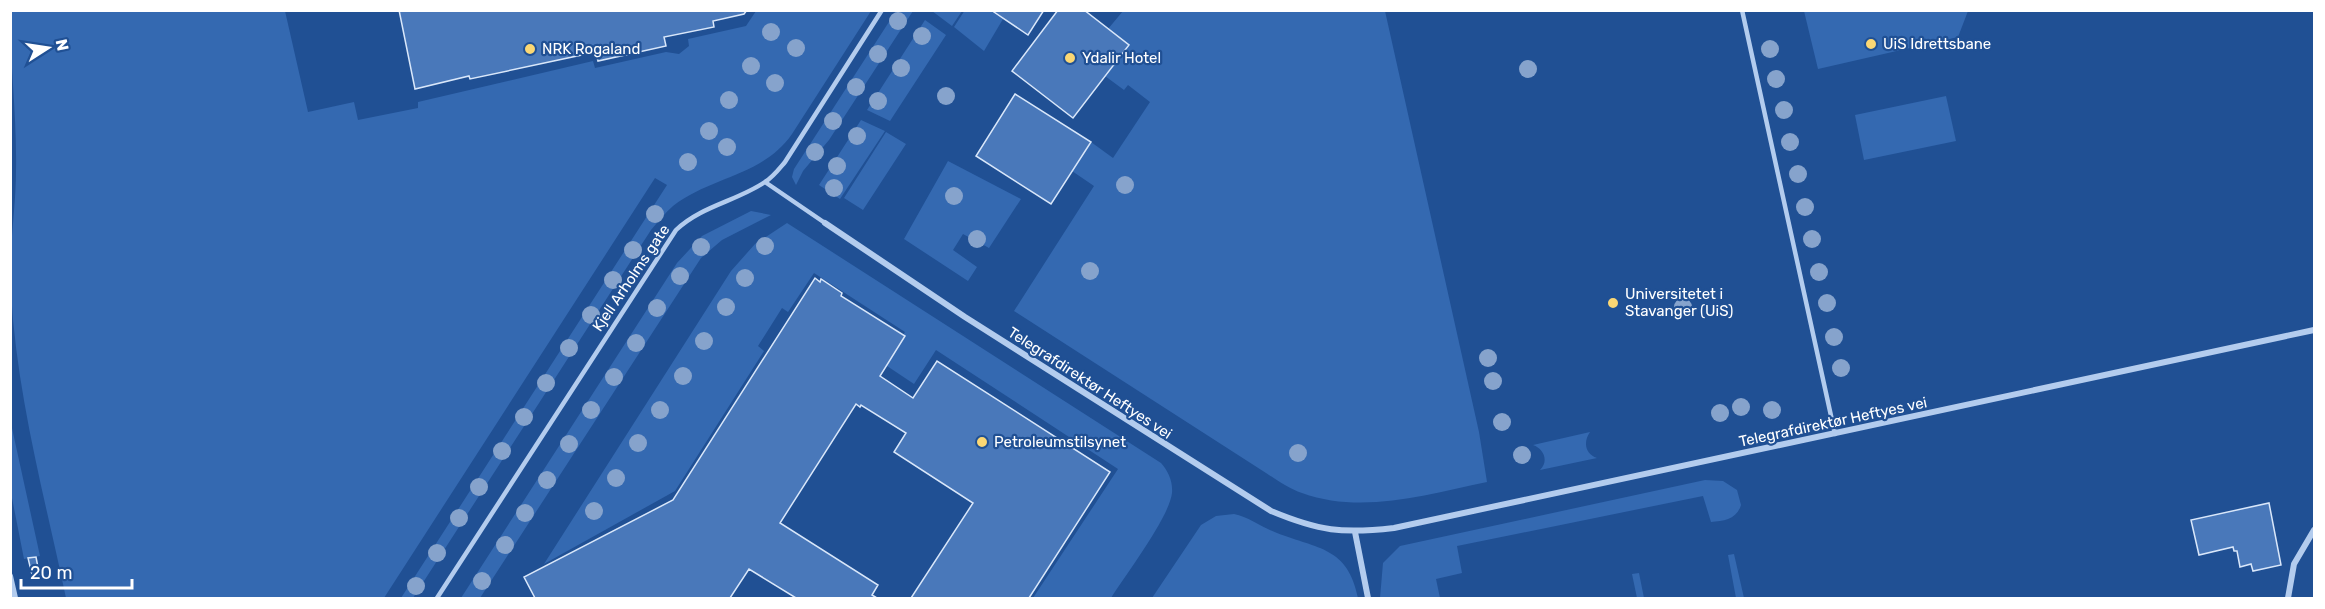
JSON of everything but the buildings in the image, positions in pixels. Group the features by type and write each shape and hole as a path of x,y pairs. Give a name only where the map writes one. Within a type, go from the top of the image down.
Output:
{"street":[{"name":"Telegrafdirektør Heftyes vei","path":"825,223 965,317 1271,511 1319,529 1355,532 1394,528 2314,330"},
{"path":"2288,598 2294,564 2314,530"},
{"path":"1355,532 1368,598"},
{"path":"10,576 15,598"}],"lane":[{"name":"Kjell Arholms gate","path":"437,598 676,231 696,214 765,182 785,162 882,10"},
{"path":"1742,10 1835,434"},
{"path":"765,182 825,223"}],"shaded area":[{"path":"965,10 991,11 1003,19 984,51 954,27"},
{"name":"UiS Idrettsbane","path":"1804,10 1968,11 1958,37 1818,69"},
{"path":"10,11 285,11 308,112 354,102 358,120 418,108 418,102 593,61 595,68 666,52 679,54 689,46 688,39 746,26 756,11 871,11 792,134 780,148 767,159 752,167 688,196 673,206 651,230 413,598 401,598 667,185 655,178 384,598 66,598 33,447 14,332 10,278 16,150"},
{"path":"896,11 913,11 829,140 803,171 796,185 792,177 794,169"},
{"path":"932,11 962,11 952,26"},
{"path":"1123,11 1385,11 1479,432 1487,482 1418,497 1372,502 1325,499 1297,491 1014,311 1094,186 1072,171 1091,142 1113,158 1150,102 1128,85 1124,90 1105,76 1108,29"},
{"path":"925,20 946,35 890,121 867,110"},
{"path":"1946,96 1956,141 1864,160 1855,115"},
{"path":"861,120 885,131 840,199 819,185"},
{"path":"886,132 906,144 863,210 844,198"},
{"path":"948,161 1021,199 989,248 980,243 982,238 980,235 976,235 974,240 963,234 953,250 977,267 968,281 904,239"},
{"path":"751,211 771,215 722,240 701,258 480,598 461,598 677,263 702,236"},
{"path":"787,223 1161,463 1172,484 1169,504 1146,546 1111,598 1033,598 1118,469 936,350 914,384 884,364 905,332 814,273 788,312 782,308 758,346 764,351 675,491 544,564 731,271 755,244"},
{"path":"10,419 40,556 24,559 11,493"},
{"path":"1590,432 1586,440 1586,447 1590,454 1597,458 1540,470 1545,459 1540,449 1533,445"},
{"path":"1705,480 1723,481 1737,490 1741,505 1733,516 1711,522 1703,496 1457,546 1462,573 1436,579 1440,598 1380,598 1383,563 1400,546"},
{"path":"1234,514 1329,552 1347,569 1358,598 1152,598 1201,525 1216,516"},
{"path":"1734,554 1744,598 1736,598 1728,555"},
{"path":"1639,573 1644,598 1637,598 1632,574"}],"place":[{"name":"UiS Idrettsbane","path":"1871,44"},
{"name":"NRK Rogaland","path":"530,49"},
{"name":"Ydalir Hotel","path":"1070,58"},
{"name":"Universitetet i Stavanger (UiS)","path":"1613,303"},
{"name":"Petroleumstilsynet","path":"982,442"}]}
